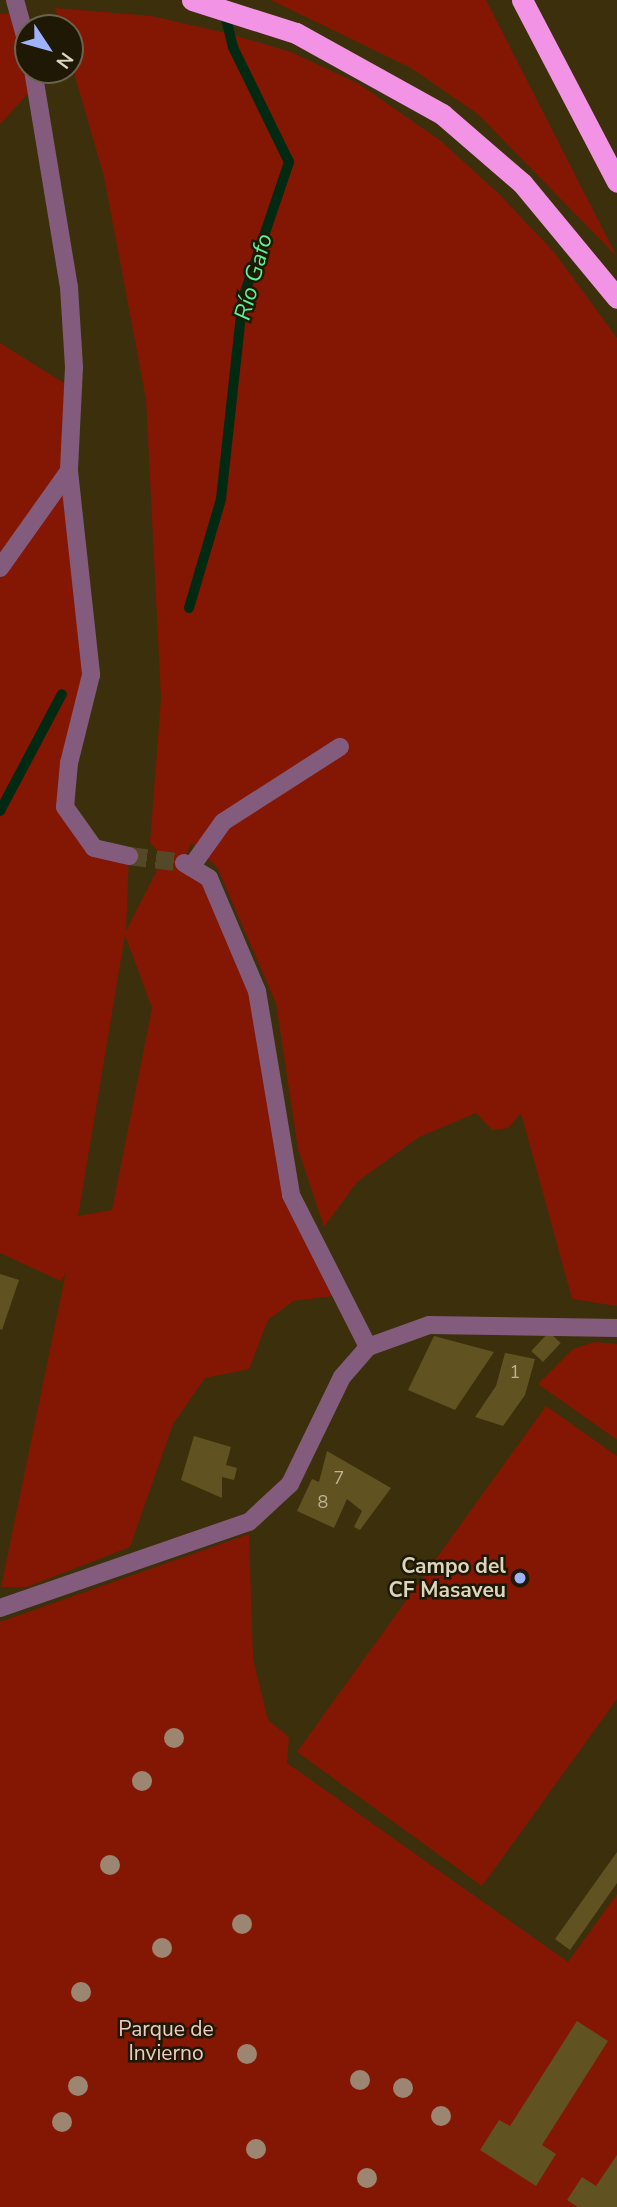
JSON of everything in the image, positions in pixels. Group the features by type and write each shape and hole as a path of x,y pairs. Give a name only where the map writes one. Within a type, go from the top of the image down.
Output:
{"highway":[{"path":"192,0 296,33 392,83 489,151 552,217 617,298"},
{"path":"522,0 617,182"}],"street":[{"path":"35,84 69,287 74,367 68,471 91,675 69,763 65,807 94,848 129,856"},
{"path":"0,568 68,471"},
{"path":"340,747 223,822 188,865 209,878 257,991 291,1195 368,1347"},
{"path":"0,1608 249,1522 290,1484 342,1377 368,1347 429,1325 617,1328"}],"green space":[{"path":"271,0 486,0 617,257 479,115 411,68"},
{"path":"55,8 152,16 230,34 291,52 359,84 441,141 498,193 554,252 617,338 617,1306 572,1299 521,1113 508,1128 492,1130 476,1113 419,1137 357,1182 324,1227 298,1149 276,1003 217,867 191,843 184,863 209,878 257,991 283,1167 342,1295 293,1301 268,1320 249,1369 205,1378 173,1424 130,1547 27,1587 1,1587 66,1272 61,1281 0,1253 0,343 72,388 68,427 89,626 65,807 94,848 129,856 126,931 163,858 150,842 161,698 146,399 104,177 77,84 84,84 84,14 57,14","holes":["125,935 152,1008 112,1210 78,1216"]},
{"path":"19,12 19,14 14,14 14,84 36,85 0,124 0,14"},
{"path":"595,1342 617,1344 617,1440 538,1384 573,1349"},
{"name":"Campo del CF Masaveu","path":"546,1406 617,1456 617,1699 482,1886 297,1752"},
{"name":"Parque de Invierno","path":"249,1534 253,1659 268,1720 289,1737 287,1763 568,1962 617,1894 617,2207 0,2207 0,1622"}],"building":[{"path":"0,1274 19,1280 2,1330 0,1329"},
{"path":"549,1332 561,1343 543,1362 531,1351"},
{"path":"434,1336 494,1352 455,1410 408,1390"},
{"path":"505,1353 535,1359 525,1395 503,1426 475,1417 496,1386"},
{"path":"194,1436 231,1447 226,1465 237,1468 234,1480 222,1477 222,1498 181,1480"},
{"path":"327,1451 391,1488 360,1530 354,1527 362,1511 347,1499 334,1528 297,1511 312,1479 319,1482"},
{"path":"617,1852 617,1883 570,1950 555,1939"},
{"path":"577,2021 608,2041 542,2145 556,2154 536,2186 480,2150 499,2120 510,2126"},
{"path":"617,2155 617,2207 578,2207 567,2200 582,2177 596,2186"}],"waterway":[{"name":"Río Gafo","path":"189,608 221,499 243,298 289,162 233,47 224,11"},
{"name":"Río Gafo","path":"0,811 62,694"}],"tunnel":[{"path":"129,856 184,863"}],"place":[{"name":"Campo del CF Masaveu","path":"520,1578"}]}
